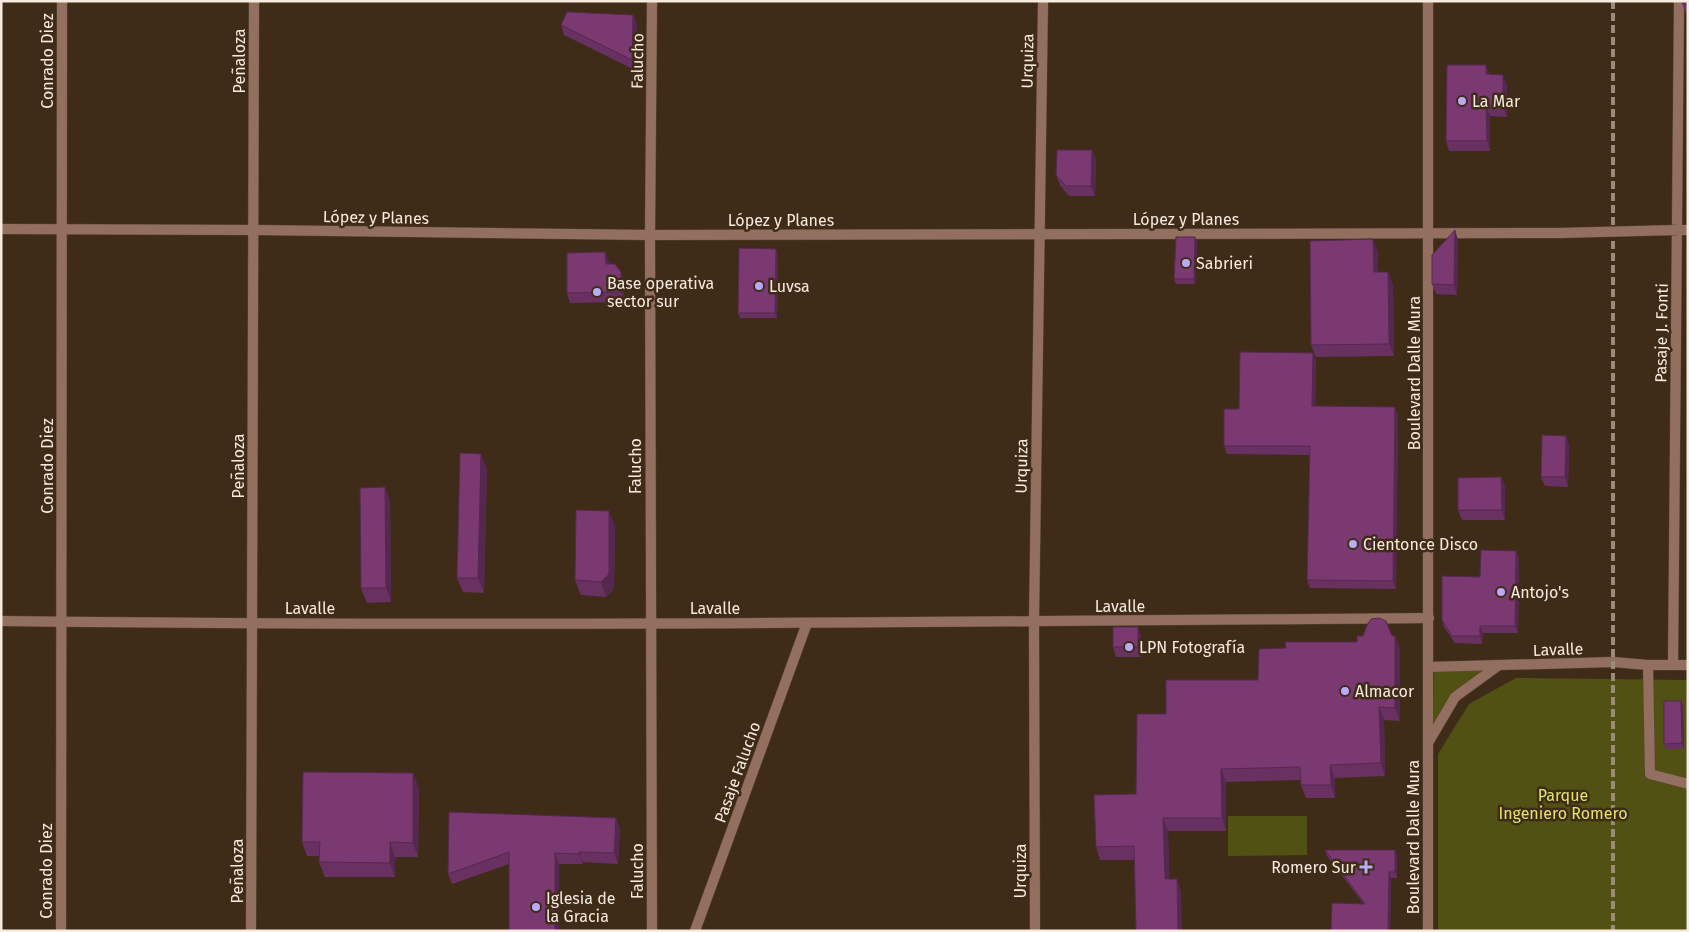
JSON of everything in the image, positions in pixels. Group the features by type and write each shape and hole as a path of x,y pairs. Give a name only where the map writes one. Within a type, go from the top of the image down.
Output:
{"street":[{"name":"Conrado Diez","path":"61,931 62,1"},
{"name":"Peñaloza","path":"251,931 254,1"},
{"name":"Falucho","path":"652,1 650,235 652,931"},
{"name":"Urquiza","path":"1035,931 1034,621 1043,1"},
{"name":"Boulevard Dalle Mura","path":"1428,1 1428,931"},
{"name":"Pasaje J. Fonti","path":"1672,664 1679,1"},
{"name":"López y Planes","path":"1,229 650,235 1429,234 1677,230"},
{"path":"1677,230 1688,230"},
{"name":"Lavalle","path":"1,621 807,623 1429,618"},
{"name":"Pasaje Falucho","path":"696,931 807,623"},
{"name":"Lavalle","path":"1428,667 1613,662 1648,665 1688,665"},
{"name":"Boulevard Dalle Mura","path":"1428,744 1455,697 1499,665"},
{"path":"1648,665 1650,774 1688,784"}],"green space":[{"path":"1484,670 1432,731 1434,671"},
{"name":"Parque Ingeniero Romero","path":"1516,678 1688,680 1688,931 1438,931 1438,754 1469,704"},
{"path":"1228,816 1307,816 1307,855 1228,856"}],"building":[{"path":"567,12 633,15 632,60 561,25"},
{"path":"1447,65 1486,65 1486,74 1503,75 1503,107 1486,107 1487,141 1446,141"},
{"path":"1057,150 1092,150 1091,186 1066,186 1056,175"},
{"path":"1455,230 1454,285 1432,284 1432,255"},
{"name":"Sabrieri","path":"1176,237 1195,237 1194,279 1174,279"},
{"path":"1373,239 1374,272 1388,272 1389,344 1311,345 1310,241"},
{"name":"Luvsa","path":"739,248 776,249 775,313 738,313"},
{"name":"Base operativa sector sur","path":"605,252 606,264 615,264 621,272 621,292 567,293 567,253"},
{"path":"1240,352 1313,353 1312,406 1395,407 1393,581 1307,580 1310,446 1224,446 1224,409 1239,409"},
{"path":"1542,435 1566,436 1565,477 1541,477"},
{"path":"460,453 481,454 478,578 457,578"},
{"path":"1501,477 1502,510 1458,510 1458,478"},
{"path":"385,487 386,588 361,588 360,488"},
{"path":"576,510 609,511 609,574 601,582 575,580"},
{"path":"1481,550 1516,551 1515,626 1480,626 1480,636 1452,636 1442,620 1442,576 1480,577"},
{"path":"1379,618 1386,621 1392,636 1395,636 1395,708 1379,707 1381,763 1330,765 1331,785 1301,785 1300,767 1221,769 1222,818 1163,818 1165,879 1177,879 1178,931 1136,931 1134,846 1096,847 1094,795 1136,794 1137,714 1166,714 1166,680 1258,680 1259,649 1286,648 1285,642 1357,642 1357,636 1363,636 1371,619"},
{"path":"1113,627 1138,627 1138,647 1113,647"},
{"path":"1664,701 1681,701 1682,743 1664,744"},
{"path":"303,772 413,773 413,843 390,842 390,863 319,862 320,842 302,842"},
{"path":"449,812 616,818 614,853 555,853 555,931 509,931 509,852 448,874"},
{"path":"1325,850 1395,850 1395,872 1389,872 1388,931 1331,931 1332,903 1365,904"}],"railway":[{"path":"1613,1 1613,931"}],"place":[{"name":"La Mar","path":"1462,101"},
{"name":"Sabrieri","path":"1186,263"},
{"name":"Luvsa","path":"759,286"},
{"name":"Base operativa sector sur","path":"597,292"},
{"name":"Cientonce Disco","path":"1353,544"},
{"name":"Antojo's","path":"1501,592"},
{"name":"LPN Fotografía","path":"1129,647"},
{"name":"Almacor","path":"1345,691"},
{"name":"Romero Sur","path":"1366,867"},
{"name":"Iglesia de la Gracia","path":"536,907"}]}
